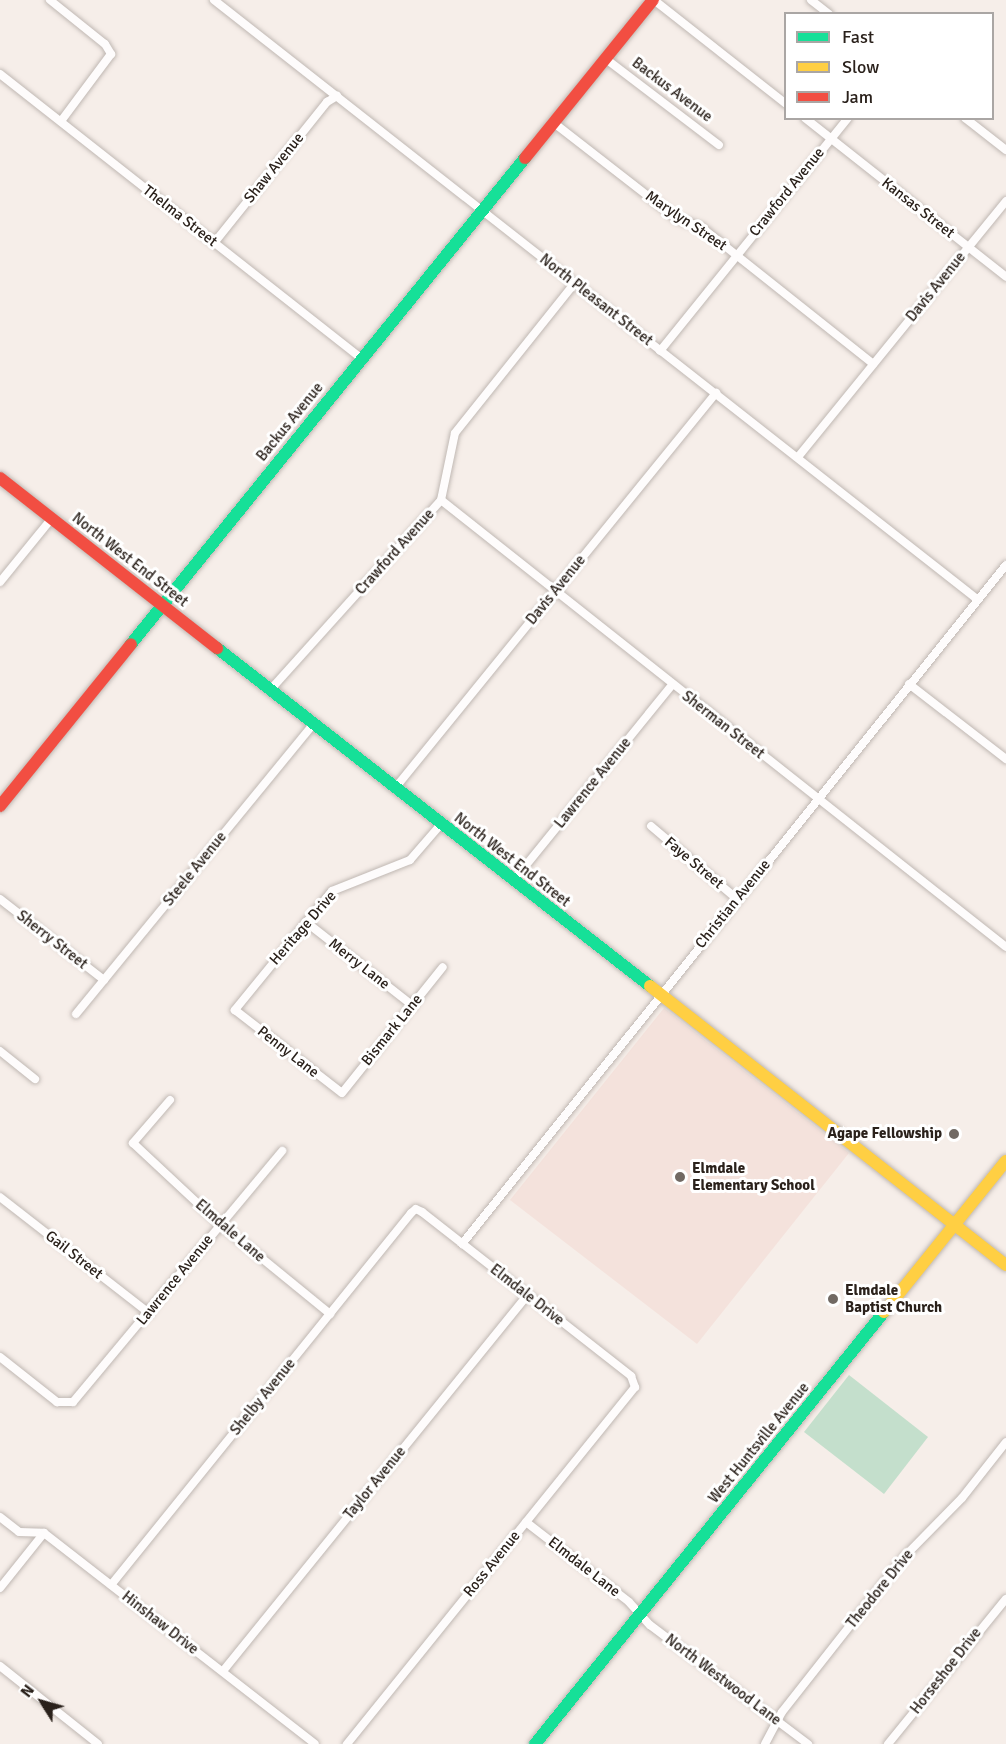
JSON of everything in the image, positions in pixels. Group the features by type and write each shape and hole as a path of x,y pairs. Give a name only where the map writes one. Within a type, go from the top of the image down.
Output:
{"street":[{"path":"50,0 105,44 111,54 61,122"},
{"name":"North Pleasant Street","path":"214,0 978,600"},
{"path":"811,0 826,12"},
{"path":"649,1 784,102"},
{"name":"Backus Avenue","path":"0,806 361,358 554,123 649,1"},
{"name":"Backus Avenue","path":"606,58 719,145"},
{"name":"Thelma Street","path":"0,74 361,358"},
{"name":"Shaw Avenue","path":"214,243 327,102 337,96"},
{"name":"Kansas Street","path":"807,120 1006,277"},
{"name":"Crawford Avenue","path":"660,351 735,255 846,120"},
{"path":"968,120 1006,150"},
{"name":"Marylyn Street","path":"554,123 676,218 701,227 873,364"},
{"name":"Davis Avenue","path":"798,457 1006,201"},
{"name":"Crawford Avenue","path":"271,689 441,501 455,433 574,284"},
{"name":"Davis Avenue","path":"396,787 716,393"},
{"name":"North West End Street","path":"0,478 1006,1265"},
{"name":"Sherman Street","path":"441,501 1006,947"},
{"path":"0,582 52,518"},
{"name":"Christian Avenue","path":"462,1244 1006,565"},
{"path":"909,684 1006,759"},
{"name":"Lawrence Avenue","path":"514,880 672,685"},
{"name":"Steele Avenue","path":"76,1014 314,723"},
{"name":"Heritage Drive","path":"235,1010 332,891 410,860 442,823"},
{"name":"Faye Street","path":"651,826 737,899"},
{"name":"Sherry Street","path":"0,899 104,980"},
{"name":"Merry Lane","path":"306,922 413,1006"},
{"name":"Bismark Lane","path":"342,1094 443,968"},
{"name":"Penny Lane","path":"235,1010 342,1094"},
{"path":"0,1051 35,1079"},
{"name":"Elmdale Lane","path":"170,1100 133,1143 221,1225 330,1314"},
{"name":"Lawrence Avenue","path":"0,1357 57,1402 65,1404 81,1395 282,1151"},
{"name":"West Huntsville Avenue","path":"535,1744 1006,1161"},
{"name":"Gail Street","path":"0,1197 149,1313"},
{"name":"Elmdale Drive","path":"416,1209 636,1383"},
{"name":"Shelby Avenue","path":"111,1585 416,1209"},
{"name":"Taylor Avenue","path":"223,1671 527,1295"},
{"name":"Ross Avenue","path":"347,1744 636,1383"},
{"name":"Theodore Drive","path":"765,1744 778,1721 903,1558 962,1498 1006,1442"},
{"name":"Hinshaw Drive","path":"0,1517 19,1532 44,1533 315,1744"},
{"name":"Elmdale Lane","path":"526,1522 640,1614"},
{"path":"0,1588 44,1533"},
{"name":"Horseshoe Drive","path":"888,1744 1006,1599"},
{"name":"North Westwood Lane","path":"640,1614 807,1744"},
{"path":"0,1666 98,1744"}],"shaded area":[{"name":"Elmdale Elementary School","path":"664,1008 849,1153 697,1344 510,1200"}],"green space":[{"path":"849,1375 928,1437 884,1494 804,1432"}],"traffic: fast":[{"path":"131,644 525,158"},
{"path":"217,648 650,986"},
{"path":"535,1744 884,1312"}],"traffic: slow":[{"path":"650,986 1006,1265"},
{"path":"884,1312 1006,1161"}],"traffic: jam":[{"path":"525,158 653,0"},
{"path":"0,478 217,648"},
{"path":"0,806 131,644"}],"place":[{"name":"Agape Fellowship","path":"954,1134"},
{"name":"Elmdale Elementary School","path":"680,1177"},
{"name":"Elmdale Baptist Church","path":"833,1299"}]}
